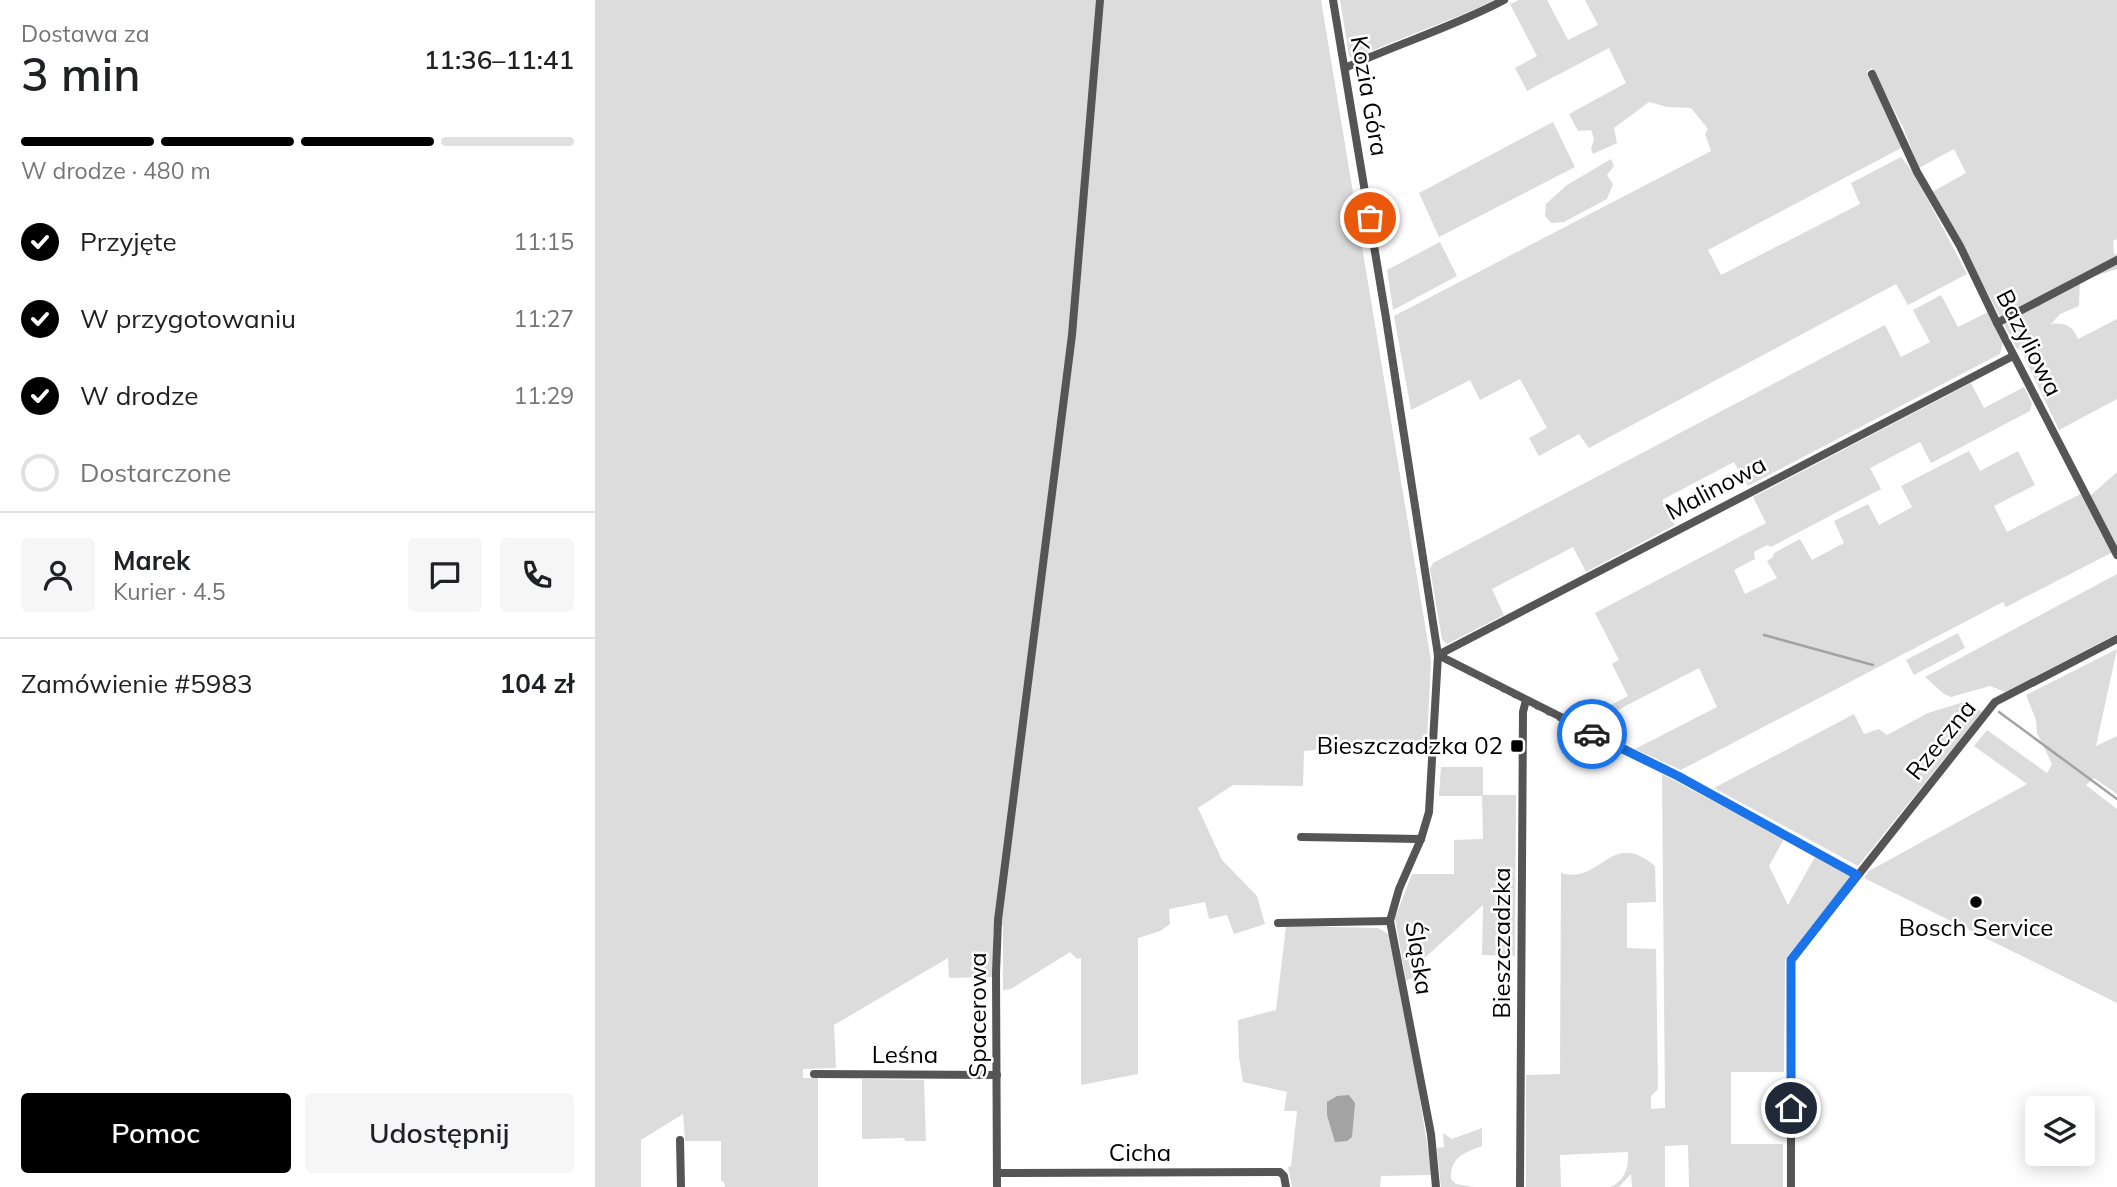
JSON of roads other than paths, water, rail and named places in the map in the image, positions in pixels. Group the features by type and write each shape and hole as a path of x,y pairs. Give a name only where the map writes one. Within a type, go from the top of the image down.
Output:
{"street":[{"name":"Spacerowa","path":"997,1187 999,920 1072,335 1100,0"},
{"name":"Kozia Góra","path":"1333,0 1438,655"},
{"path":"1345,68 1378,52 1479,14 1504,0"},
{"name":"Bazyliowa","path":"1872,74 1938,211 1960,246 1997,324 2117,555"},
{"path":"1997,324 2117,260"},
{"name":"Malinowa","path":"1438,655 2013,355"},
{"name":"Rzeczna","path":"1791,1187 1791,960 1995,702 2117,639"},
{"path":"1438,655 1678,776 1857,875"},
{"name":"Śląska","path":"1436,1187 1431,1133 1390,920 1399,889 1421,839 1430,805 1438,655"},
{"name":"Bieszczadzka","path":"1520,1187 1523,712 1526,700"},
{"path":"1301,837 1421,839"},
{"path":"1278,923 1390,920"},
{"name":"Leśna","path":"814,1074 997,1076"},
{"path":"680,1140 681,1187"},
{"name":"Cicha","path":"997,1173 1283,1174 1286,1187"}],"waterway":[{"path":"1764,635 1873,665"},
{"path":"1999,712 2117,799"}],"place":[{"name":"Bieszczadzka 02","path":"1517,746"},
{"name":"Bosch Service","path":"1976,902"}]}
